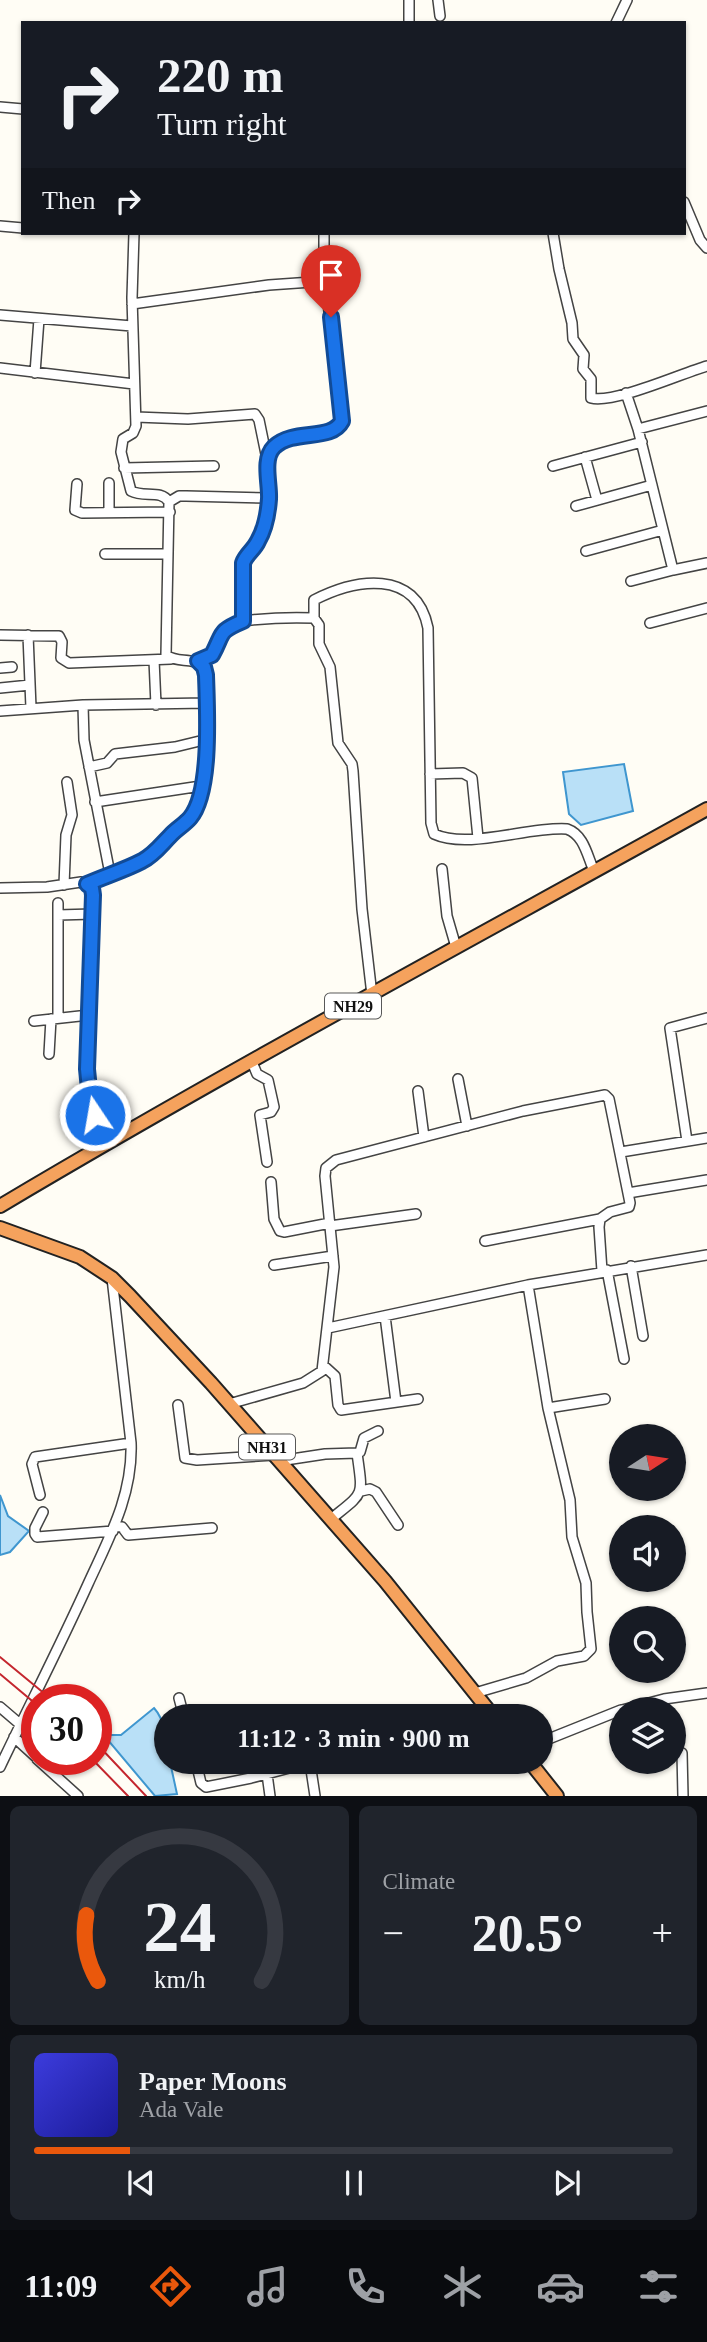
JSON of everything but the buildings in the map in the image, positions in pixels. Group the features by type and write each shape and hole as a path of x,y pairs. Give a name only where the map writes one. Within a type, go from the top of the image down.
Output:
{"highway":[{"name":"NH29","path":"0,1206 106,1143 707,809"},
{"name":"NH31","path":"0,1228 80,1257 112,1278 229,1404 385,1581 484,1704"},
{"path":"540,1774 557,1796"}],"street":[{"path":"409,21 410,0"},
{"path":"438,0 440,16"},
{"path":"617,21 626,0"},
{"path":"0,107 21,109"},
{"path":"686,207 700,240 707,248"},
{"path":"0,226 21,228"},
{"path":"134,235 132,326 136,417 133,433 123,439 121,445 131,491 142,495 166,496 170,507 165,647 166,655 172,659"},
{"path":"268,462 270,452 285,439 331,432 339,428 342,421 323,252 324,235"},
{"path":"553,235 573,339 583,352 583,369 591,379 591,398 600,399 626,393 707,366"},
{"path":"132,304 280,284 326,281"},
{"path":"0,315 132,326"},
{"path":"35,373 38,319"},
{"path":"0,368 134,384"},
{"path":"626,393 642,442 673,570"},
{"path":"638,429 707,411"},
{"path":"136,417 199,419 255,414 259,420 268,462 268,513 260,540 243,563 243,621"},
{"path":"553,466 642,442"},
{"path":"586,457 597,500"},
{"path":"124,468 214,466"},
{"path":"109,483 109,511"},
{"path":"77,484 77,512 170,507"},
{"path":"576,506 652,485"},
{"path":"170,507 174,498 186,496 269,498"},
{"path":"586,551 663,530"},
{"path":"105,554 169,554"},
{"path":"631,581 707,563"},
{"path":"372,995 362,909 352,764 338,743 330,667 319,644 314,600 356,584 379,583 398,587 422,607 426,615 429,644 431,823 434,834 478,838 566,829 575,831 594,872"},
{"path":"650,623 707,608"},
{"path":"0,635 59,636 61,658 65,663 172,659 198,661 212,655 226,628 243,621 274,617 314,618"},
{"path":"27,635 31,708"},
{"path":"154,660 156,705"},
{"path":"87,884 143,861 190,818 198,805 208,739 206,675 204,667 198,661"},
{"path":"0,668 12,667"},
{"path":"0,688 30,685"},
{"path":"0,711 83,705 206,703"},
{"path":"83,705 84,740 110,874"},
{"path":"89,767 107,763 115,754 176,747 208,739"},
{"path":"430,774 463,773 472,778 478,838"},
{"path":"64,885 66,835 72,815 67,782"},
{"path":"95,802 201,786"},
{"path":"442,869 447,916 456,947"},
{"path":"0,888 36,888 81,882 92,888 88,1084 95,1115 106,1143"},
{"path":"49,1054 54,1019 58,903"},
{"path":"58,915 93,914"},
{"path":"34,1021 89,1015"},
{"path":"687,1141 670,1028 707,1018"},
{"path":"251,1062 257,1074 268,1080 274,1107 271,1112 260,1115 267,1162"},
{"path":"458,1079 467,1125"},
{"path":"418,1091 424,1137"},
{"path":"229,1404 303,1383 319,1374 324,1366 333,1256 325,1176 329,1163 523,1111 605,1095 609,1099 621,1152 629,1208 610,1212 600,1219 485,1241"},
{"path":"621,1152 707,1138"},
{"path":"628,1193 707,1180"},
{"path":"271,1182 274,1219 280,1231 284,1232 416,1214"},
{"path":"600,1219 604,1271 624,1359"},
{"path":"328,1328 528,1285 707,1255"},
{"path":"274,1265 333,1256"},
{"path":"631,1266 643,1336"},
{"path":"42,1684 113,1528 129,1485 131,1443 112,1278"},
{"path":"475,1693 526,1678 557,1661 584,1656 591,1649 586,1583 572,1537 570,1500 548,1408 528,1285"},
{"path":"385,1316 396,1402"},
{"path":"324,1366 335,1376 341,1410 418,1399"},
{"path":"548,1408 605,1399"},
{"path":"178,1405 185,1458 197,1461 357,1453 360,1452 364,1438 377,1431"},
{"path":"40,1495 32,1464 35,1457 131,1443"},
{"path":"331,1520 357,1498 361,1491 357,1453"},
{"path":"361,1491 370,1489 376,1492 398,1525"},
{"path":"43,1512 35,1528 34,1534 37,1537 122,1527 128,1535 212,1528"},
{"path":"678,1697 707,1693"},
{"path":"179,1698 181,1704"},
{"path":"0,1707 21,1725 0,1767"},
{"path":"553,1737 609,1715"},
{"path":"14,1737 21,1743"},
{"path":"199,1774 201,1783 206,1787 267,1774 270,1796"},
{"path":"312,1774 315,1796"},
{"path":"682,1774 683,1796"},
{"path":"55,1775 78,1796"}],"water":[{"path":"624,764 633,811 581,825 569,814 563,772"},
{"path":"0,1495 8,1516 29,1531 10,1552 0,1555"},
{"path":"154,1708 154,1774 173,1774 177,1794 155,1796 112,1745 112,1735 121,1735"}],"railway":[{"path":"0,1657 33,1684"},
{"path":"0,1674 21,1692"},
{"path":"112,1760 146,1796"},
{"path":"108,1775 128,1796"}],"route":[{"path":"95,1115 90,1100 87,1069 93,895 92,888 87,884 143,861 190,818 198,805 208,739 206,675 204,667 198,661 208,659 212,655 226,628 243,621 243,563 249,551 260,540 268,513 270,452 285,439 331,432 339,428 342,421 331,317"}]}
